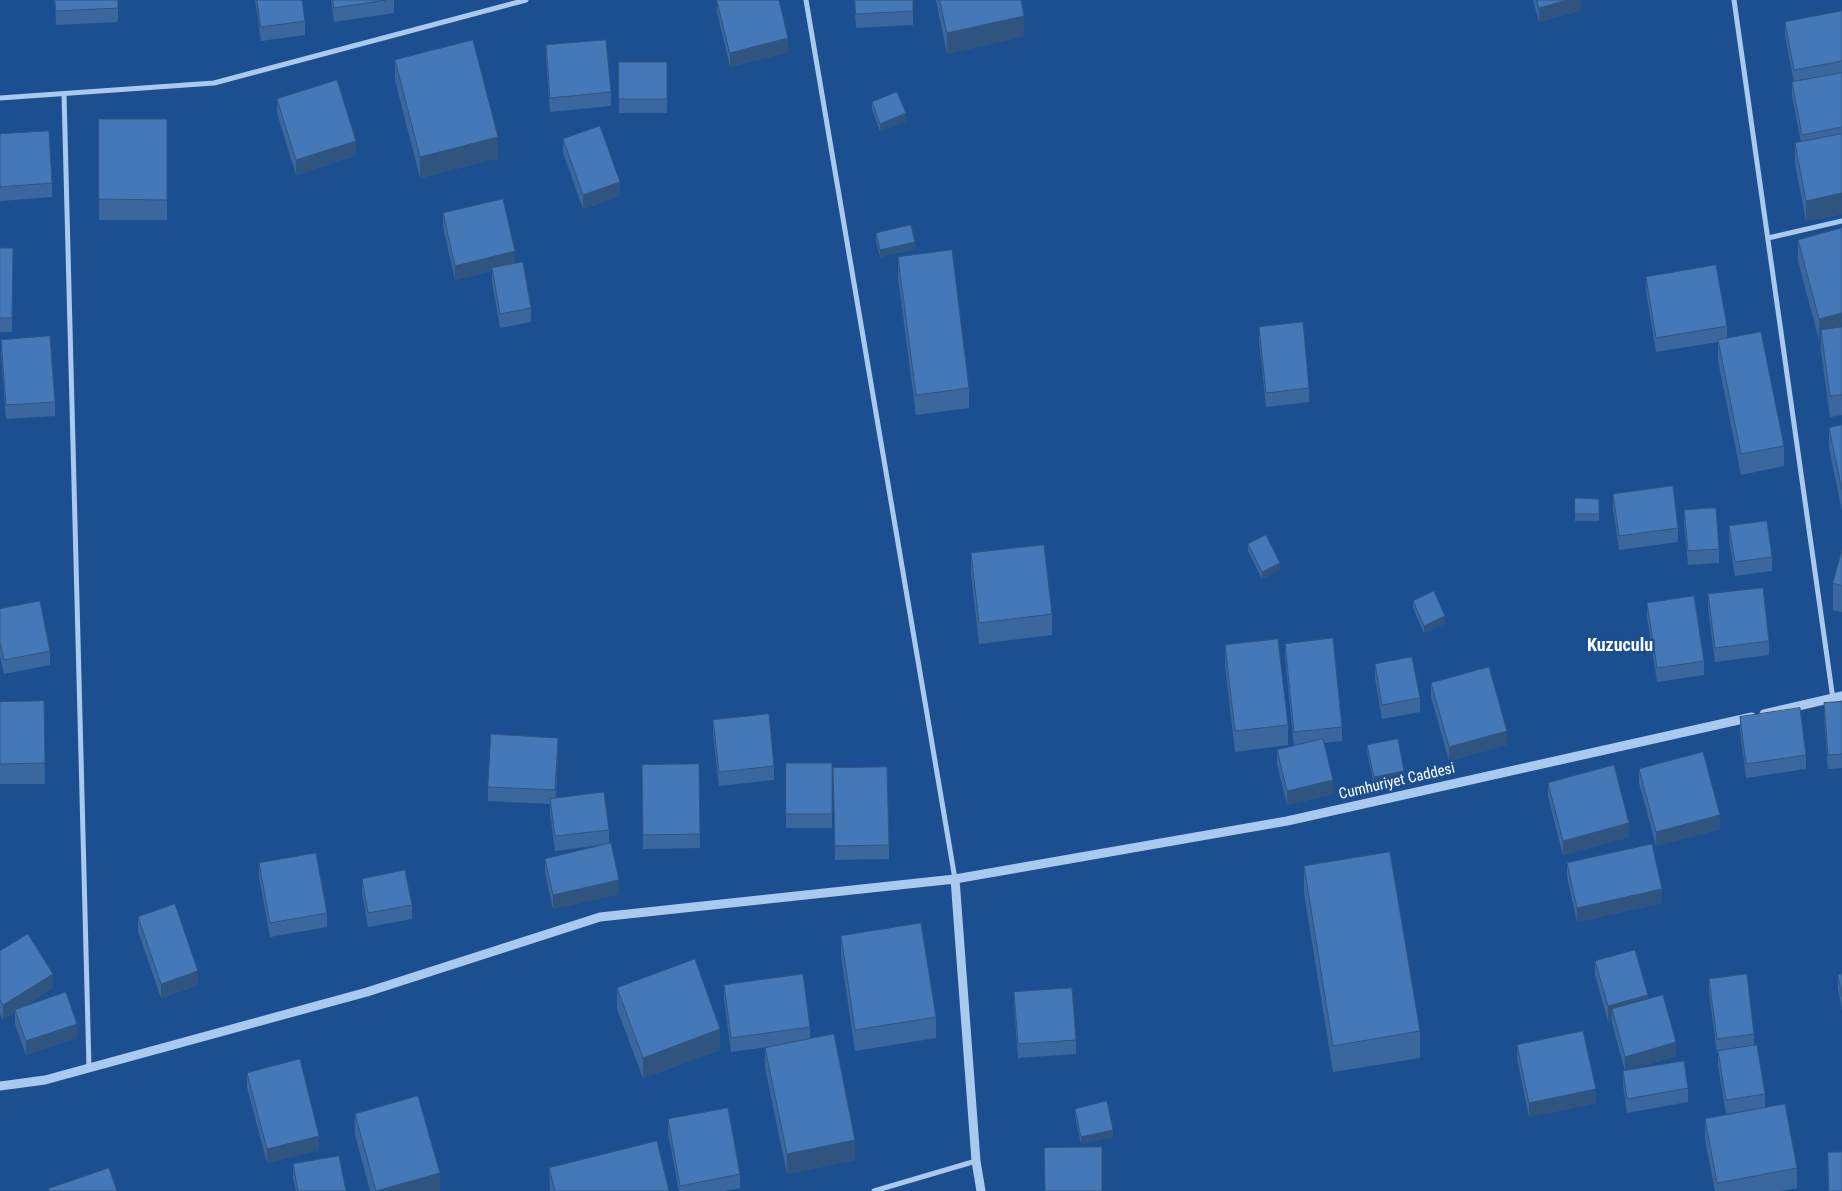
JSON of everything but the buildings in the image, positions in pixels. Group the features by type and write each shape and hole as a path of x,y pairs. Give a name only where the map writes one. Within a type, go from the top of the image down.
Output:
{"street":[{"path":"0,98 214,83 526,0"},
{"path":"806,0 955,879 976,1161 981,1191"},
{"path":"1734,0 1838,697"},
{"path":"64,94 89,1068"},
{"path":"1768,238 1842,221"},
{"name":"Cumhuriyet Caddesi","path":"0,1086 45,1080 367,992 600,916 955,879 1288,821 1838,697"},
{"path":"874,1191 976,1161"}],"district":[{"name":"Kuzuculu","path":"1620,646"}]}
